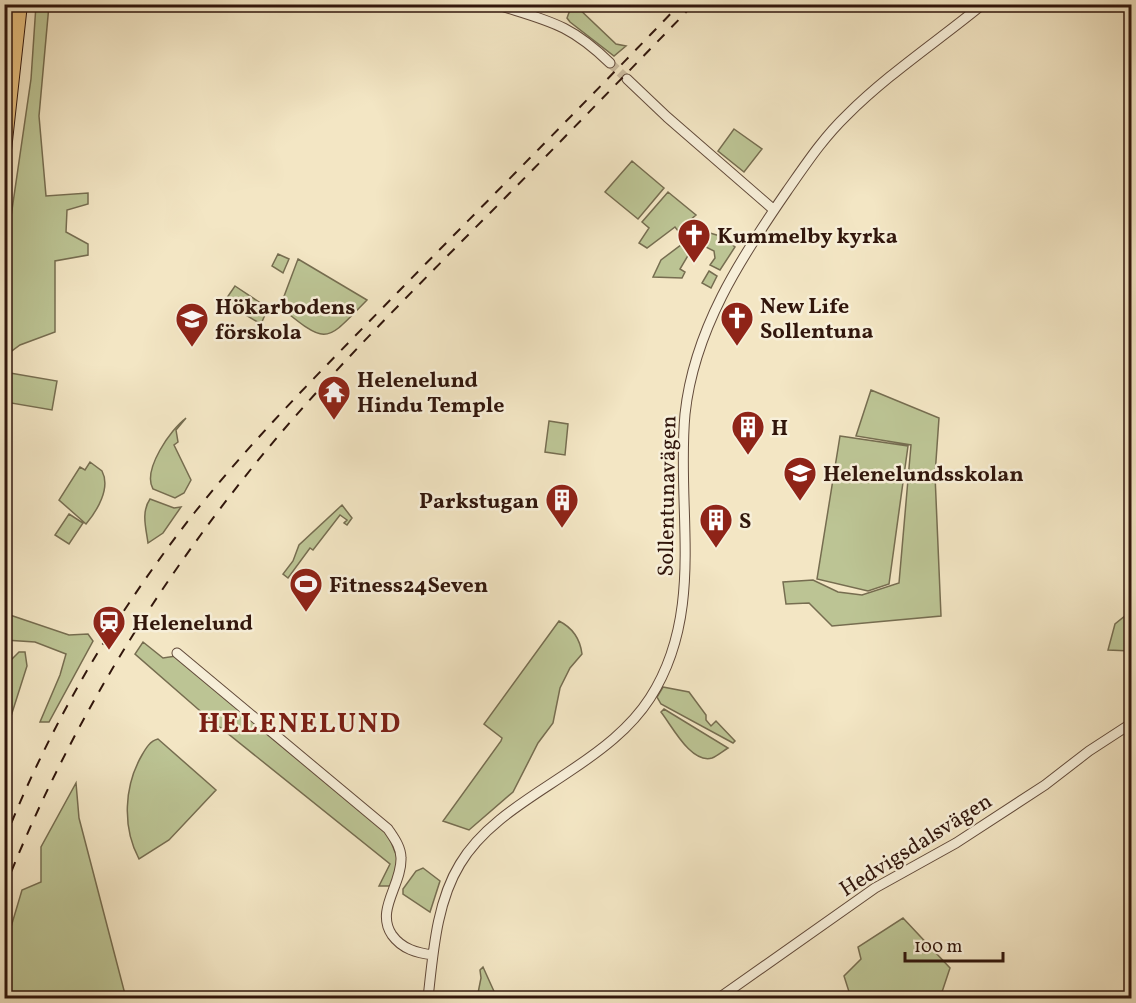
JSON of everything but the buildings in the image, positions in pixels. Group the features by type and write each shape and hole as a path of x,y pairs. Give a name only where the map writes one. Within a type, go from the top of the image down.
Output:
{"highway":[{"path":"4,150 20,4"}],"street":[{"path":"495,4 554,22 571,30 610,63"},
{"name":"Sollentunavägen","path":"428,999 441,911 451,881 470,850 488,830 610,744 650,700 671,657 682,623 684,590 685,417 690,383 707,329 721,297 774,210 827,135 849,113 983,4"},
{"path":"627,79 774,210"},
{"path":"177,653 388,829 396,840 401,860 386,912 386,923 396,940 409,950 434,955"},
{"name":"Hedvigsdalsvägen","path":"719,999 875,888 993,819 1131,723"}],"green space":[{"path":"36,5 49,5 39,116 46,196 88,193 88,204 67,210 66,232 88,244 88,255 55,261 55,332 20,345 5,356 5,258 31,79"},
{"path":"575,5 616,44 626,46 614,56 570,22 567,18 571,7"},
{"path":"734,129 762,149 744,172 718,151"},
{"path":"632,161 664,188 638,219 605,192"},
{"path":"668,192 696,215 689,221 697,232 700,230 720,236 735,247 720,270 710,265 715,258 714,251 696,242 680,269 685,272 682,278 653,277 661,260 686,241 675,227 647,248 639,243 649,228 642,222"},
{"path":"278,254 289,259 283,273 272,266"},
{"path":"298,259 367,300 334,331 326,334 318,333 280,307"},
{"path":"709,271 717,276 711,288 702,283"},
{"path":"235,286 268,308 261,324 224,302"},
{"path":"10,373 57,381 52,410 5,402"},
{"path":"871,390 939,418 935,475 941,616 832,626 809,603 786,604 783,582 813,580 838,592 862,595 899,583 911,445 856,436"},
{"path":"186,418 176,430 178,442 174,445 191,480 184,493 175,498 153,489 151,471 166,440"},
{"path":"549,421 568,424 565,455 545,452"},
{"path":"840,436 908,446 889,584 868,591 817,579"},
{"path":"90,462 102,471 105,485 102,499 86,524 59,500 80,467 85,470"},
{"path":"150,499 174,508 181,507 163,533 148,543 145,515"},
{"path":"342,505 352,518 347,525 344,523 347,520 340,515 313,550 310,548 288,578 283,574 293,561 299,545"},
{"path":"69,514 83,523 69,544 55,535"},
{"path":"1131,611 1131,651 1108,650 1115,624"},
{"path":"7,614 69,635 88,634 93,641 49,722 40,722 60,675 66,654 35,642 5,640"},
{"path":"559,621 575,634 582,654 570,668 560,688 553,723 538,743 513,792 469,830 443,821 501,741 502,738 484,724"},
{"path":"143,642 163,658 176,656 387,831 398,860 391,886 379,886 390,864 206,716 135,654"},
{"path":"19,652 25,652 27,666 5,735 5,666"},
{"path":"663,687 689,692 711,726 716,721 735,741 733,743 661,704 657,697"},
{"path":"664,709 728,748 712,758 697,755 676,734 661,712"},
{"path":"158,739 216,790 169,840 139,859 130,834 127,807 129,793 142,755 150,743"},
{"path":"76,783 79,818 126,998 5,998 5,947 22,890 41,882 41,847"},
{"path":"423,868 440,881 430,912 403,894 403,889 416,871"},
{"path":"903,918 950,968 940,998 851,998 844,976 861,959 858,947"},
{"path":"483,967 497,998 477,998 481,978 480,970"}],"tunnel":[{"path":"610,63 627,79"}],"railway":[{"path":"4,841 42,754 88,670 139,589 195,512 243,455 345,346 680,4"},
{"path":"4,890 51,782 107,678 170,578 240,483 295,416 354,352 694,4"}],"place":[{"name":"Kummelby kyrka","path":"694,264"},
{"name":"New Life Sollentuna","path":"737,347"},
{"name":"Hökarbodens förskola","path":"192,348"},
{"name":"Helenelund Hindu Temple","path":"334,421"},
{"name":"H","path":"748,456"},
{"name":"Helenelundsskolan","path":"800,502"},
{"name":"Parkstugan","path":"562,529"},
{"name":"S","path":"716,549"},
{"name":"Fitness24Seven","path":"306,613"},
{"name":"Helenelund","path":"109,651"}],"district":[{"name":"HELENELUND","path":"300,722"}]}
